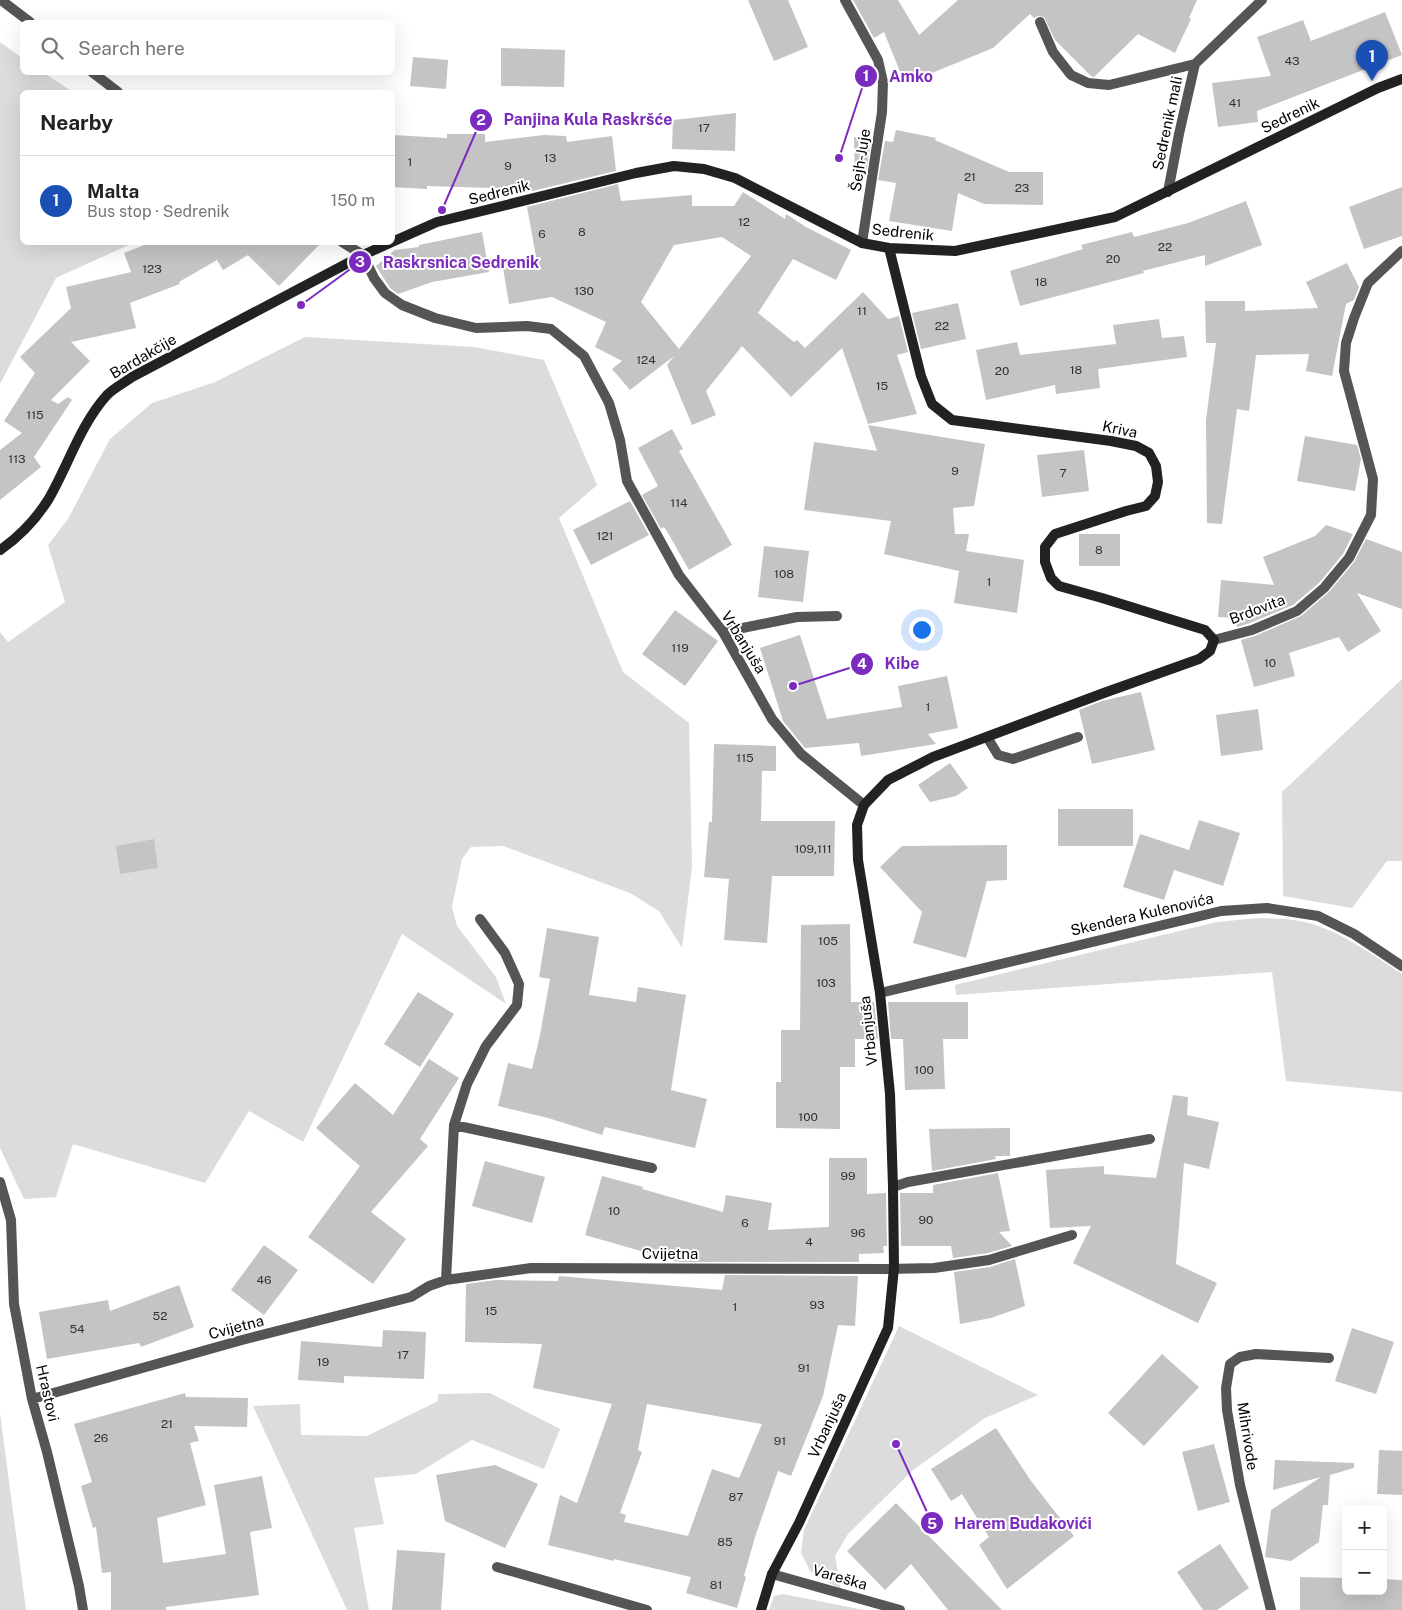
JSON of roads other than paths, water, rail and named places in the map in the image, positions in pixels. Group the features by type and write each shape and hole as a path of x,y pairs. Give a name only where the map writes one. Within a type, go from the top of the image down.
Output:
{"street":[{"path":"2,0 27,20"},
{"name":"Šejh-Juje","path":"845,0 878,60 883,82 882,112 862,243"},
{"name":"Sedrenik mali","path":"1168,192 1195,64 1262,0"},
{"path":"1040,22 1053,52 1071,75 1088,83 1109,85 1195,64"},
{"path":"96,75 115,90"},
{"name":"Sedrenik","path":"395,241 437,222 636,173 674,166 704,169 735,178 862,243 889,248 955,251 1115,217 1378,88 1402,79"},
{"path":"346,245 362,256"},
{"name":"Sedrenik","path":"362,256 386,245"},
{"name":"Kriva","path":"889,248 921,376 932,404 952,420 1136,446 1149,453 1156,466 1158,482 1155,496 1146,506 1055,534 1045,547 1045,562 1051,578 1059,586 1205,630 1214,640"},
{"name":"Brdovita","path":"864,805 888,780 933,757 1199,659 1210,651 1214,640 1252,630 1297,610 1324,588 1349,558 1371,515 1372,479 1344,371 1346,343 1368,283 1402,251"},
{"name":"Bardakčije","path":"0,550 28,526 48,500 90,418 108,394 132,377 362,256"},
{"name":"Vrbanjuša","path":"362,256 385,293 402,305 435,318 476,328 527,326 551,329 584,356 609,403 620,440 627,481 679,575 723,632 772,719 801,754 864,805 857,826 858,860 880,992 890,1094 894,1187 894,1268 888,1328 799,1523 772,1574 761,1610"},
{"path":"723,632 797,617 838,616"},
{"path":"987,737 998,755 1013,759 1078,737"},
{"name":"Skendera Kulenovića","path":"880,992 1221,910 1267,908 1318,916 1354,934 1402,966"},
{"path":"446,1280 454,1126 467,1084 486,1046 517,1005 519,984 505,953 480,919"},
{"path":"454,1126 652,1168"},
{"path":"894,1187 908,1182 1150,1139"},
{"name":"Hrastovi","path":"0,1182 11,1220 14,1304 32,1399 48,1452 83,1610"},
{"name":"Cvijetna","path":"32,1399 242,1340 411,1297 429,1286 446,1280 530,1268 934,1268 989,1260 1072,1236"},
{"name":"Mihrivode","path":"1271,1610 1240,1485 1227,1410 1226,1388 1230,1364 1240,1357 1256,1354 1329,1358"},
{"path":"497,1567 647,1610"},
{"name":"Vareška","path":"772,1574 900,1610"}],"place":[{"name":"Malta","path":"1372,81"},
{"name":"Amko","path":"839,158"},
{"name":"Panjina Kula Raskršće","path":"442,210"},
{"name":"Raskrsnica Sedrenik","path":"301,305"},
{"name":"Kibe","path":"793,686"},
{"name":"Harem Budakovići","path":"896,1444"}]}
